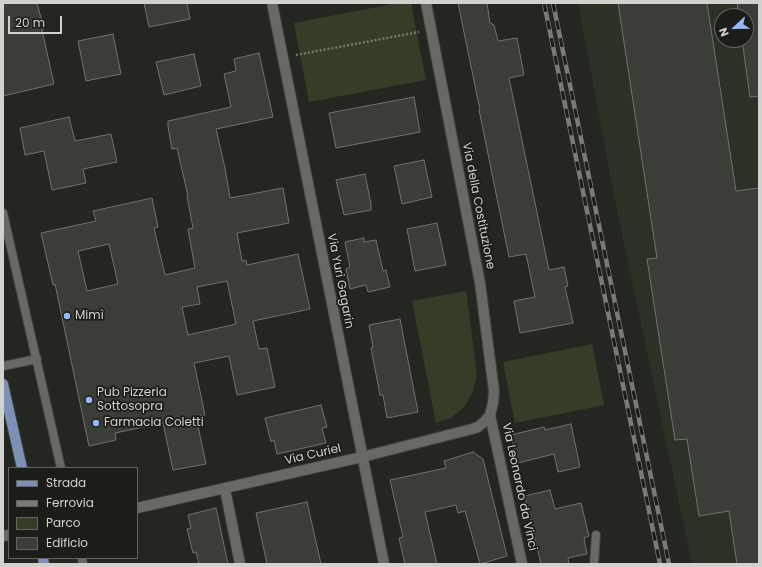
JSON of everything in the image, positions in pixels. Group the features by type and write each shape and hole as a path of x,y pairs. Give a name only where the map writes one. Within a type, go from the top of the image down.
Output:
{"main road":[{"path":"3,384 22,467"}],"street":[{"name":"Via Yuri Gagarin","path":"272,3 384,564"},
{"name":"Via della Costituzione","path":"426,3 480,283 494,391 490,415"},
{"name":"Via Curiel","path":"138,508 362,458 478,427 490,415"},
{"name":"Via Leonardo da Vinci","path":"490,415 522,564"},
{"path":"225,489 240,564"}],"lane":[{"path":"3,213 61,467"},
{"path":"3,366 36,359"},
{"path":"594,564 596,535"}],"path":[{"path":"282,58 431,30"}],"shaded area":[{"path":"578,3 759,3 759,564 692,564 614,196"}],"green space":[{"path":"398,3 411,3 426,80 309,102 294,23"},
{"path":"466,291 477,374 473,391 465,406 451,418 436,423 412,301"},
{"path":"592,344 604,405 515,423 503,362"}],"building":[{"path":"3,3 37,3 44,29 42,30 54,84 3,96"},
{"path":"144,3 187,3 190,19 149,27"},
{"path":"458,3 487,3 490,23 494,25 498,41 517,38 524,75 509,78 549,270 564,267 568,286 565,287 573,323 520,333 514,301 535,297 526,254 509,257"},
{"path":"618,3 707,3 736,191 759,188 759,564 737,564 729,511 699,516 687,439 675,440 647,259 657,258"},
{"path":"737,3 759,3 759,96 750,97 743,48 754,48 754,8 738,8"},
{"path":"113,34 121,74 86,81 78,41"},
{"path":"259,53 273,117 216,129 230,198 283,188 289,223 237,233 242,261 246,260 247,265 298,254 310,309 253,321 259,349 267,348 275,387 237,395 229,356 194,363 205,415 196,417 206,464 173,470 163,423 115,433 116,440 89,446 55,284 53,285 41,233 96,221 93,211 152,198 158,227 154,228 165,275 195,268 188,229 193,228 188,196 177,148 172,149 168,121 231,107 224,74 236,71 234,59","holes":["109,244 118,284 87,291 78,251","227,281 236,324 188,335 182,307 200,304 197,287"]},
{"path":"194,54 201,86 164,95 156,62"},
{"path":"414,97 420,132 336,148 329,113"},
{"path":"69,117 75,141 111,134 117,162 83,169 86,183 52,190 44,151 25,155 20,128"},
{"path":"424,160 432,197 402,204 394,166"},
{"path":"365,174 371,210 344,215 336,180"},
{"path":"437,223 446,265 415,271 407,229"},
{"path":"364,238 364,242 376,240 383,271 386,270 390,287 368,292 366,285 350,289 346,269 350,267 345,242"},
{"path":"400,319 418,412 387,418 383,395 380,395 371,348 373,347 369,325"},
{"path":"321,405 327,427 322,428 326,443 277,454 274,440 271,442 265,418"},
{"path":"571,424 580,467 558,472 554,454 518,463 511,435 544,427 545,430"},
{"path":"473,452 483,459 507,556 480,564 465,511 458,513 456,505 425,512 437,564 405,564 399,538 403,537 390,480 446,468 444,461"},
{"path":"550,490 555,509 581,503 589,536 584,538 587,554 568,558 569,564 541,564 525,496"},
{"path":"307,502 321,564 267,564 256,513"},
{"path":"216,508 228,564 199,564 196,552 193,553 187,529 191,528 188,515"}],"railway":[{"path":"544,3 660,564"},
{"path":"553,3 669,564"}],"place":[{"name":"Mimì","path":"67,316"},
{"name":"Pub Pizzeria Sottosopra","path":"89,400"},
{"name":"Farmacia Coletti","path":"96,423"}]}
